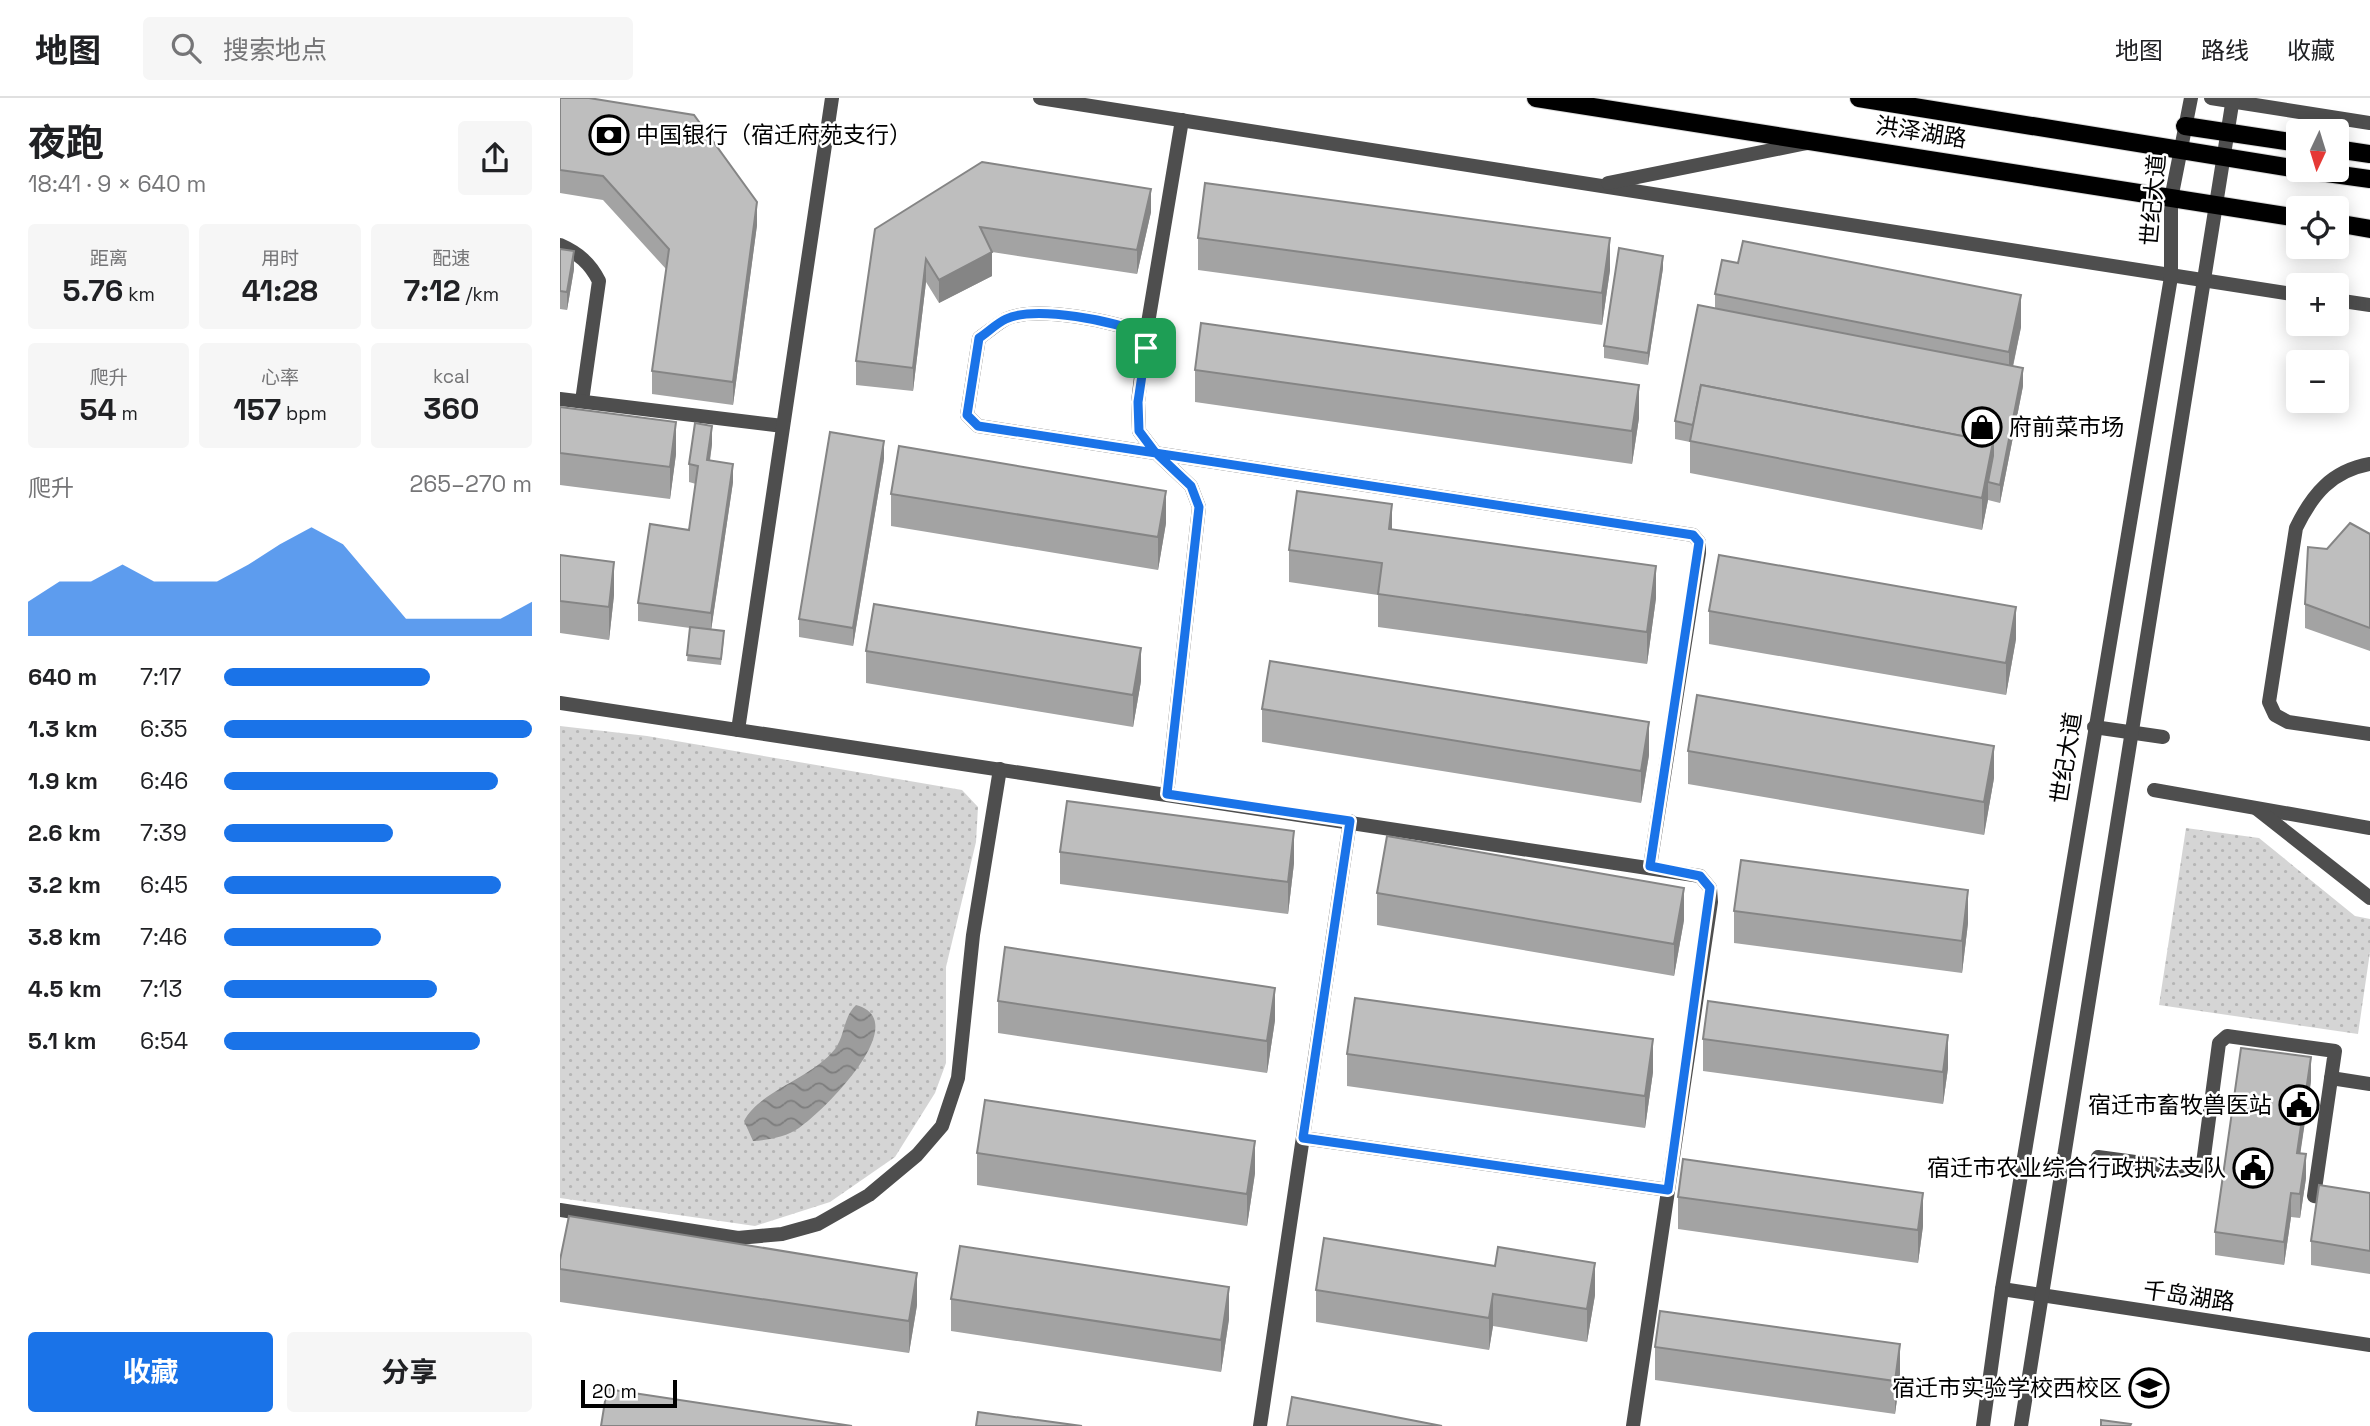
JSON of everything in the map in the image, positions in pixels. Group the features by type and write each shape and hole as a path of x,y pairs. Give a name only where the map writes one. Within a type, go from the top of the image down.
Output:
{"main road":[{"name":"洪泽湖路","path":"1536,98 2065,179 2171,199 2286,216"},
{"name":"洪泽湖路","path":"1859,98 2286,167"},
{"path":"2185,125 2286,141"},
{"path":"2349,151 2370,154"},
{"path":"2349,177 2370,180"},
{"path":"2349,225 2370,229"}],"street":[{"path":"738,730 832,98"},
{"path":"1040,98 2286,293"},
{"name":"世纪大道","path":"1983,1426 2002,1289 2171,277 2171,199 2191,98"},
{"path":"2211,98 2370,123"},
{"path":"2021,1426 2233,100"},
{"path":"1167,794 1199,507 1191,486 1154,451 1139,431 1138,402 1146,335 1182,120"},
{"path":"1596,186 1817,141"},
{"path":"560,245 579,255 593,268 599,281 582,401"},
{"path":"2349,302 2370,305"},
{"path":"1146,335 1128,327 1039,313 1007,318 979,338 967,415 978,426 1693,535 1699,542 1699,553 1650,866"},
{"path":"560,399 783,426"},
{"path":"2370,464 2323,485 2308,504 2296,528 2269,702 2275,715 2288,722 2370,734"},
{"path":"560,703 1650,866 1700,876 1710,888 1633,1426"},
{"path":"2094,727 2162,737"},
{"path":"560,1210 738,1238 782,1234 818,1224 869,1195 917,1155 942,1126 958,1078 973,935 1000,769"},
{"path":"2154,790 2370,828"},
{"path":"2256,808 2370,898"},
{"path":"1260,1426 1350,821"},
{"path":"2098,1157 2202,1171 2219,1043 2227,1036 2335,1051 2314,1196 2370,1204"},
{"path":"2331,1079 2370,1084"},
{"path":"1303,1138 1668,1190"},
{"name":"千岛湖路","path":"2002,1289 2040,1297 2370,1345"}],"shaded area":[{"path":"560,726 647,736 962,790 978,807 976,842 946,967 946,1063 935,1093 895,1157 830,1202 755,1226 560,1198"},
{"path":"2186,828 2259,838 2355,916 2370,919 2370,952 2358,1034 2159,1005"}],"water":[{"path":"856,1005 871,1014 875,1029 870,1047 859,1066 826,1104 799,1128 777,1138 753,1141 744,1121 751,1111 761,1101 813,1069 835,1049"}],"building":[{"path":"560,98 589,98 694,115 757,202 733,382 652,371 669,249 603,176 560,170"},
{"path":"982,162 1151,189 1137,250 980,227 992,252 939,280 926,259 913,368 856,361 875,229"},
{"path":"1205,183 1610,238 1602,293 1198,238"},
{"path":"1743,241 2021,295 2009,352 1715,294 1722,260 1738,263"},
{"path":"1619,248 1663,256 1648,353 1604,346"},
{"path":"560,249 574,251 567,292 560,291"},
{"path":"1698,305 2023,368 2000,485 1988,482 1993,442 1701,385 1693,425 1675,421"},
{"path":"1201,323 1639,385 1632,431 1195,370"},
{"path":"1701,385 1993,442 1982,498 1690,441"},
{"path":"560,407 676,422 670,467 560,453"},
{"path":"695,423 712,426 707,460 733,464 711,613 638,603 650,524 689,530 698,466 689,464"},
{"path":"830,432 884,441 853,628 799,619"},
{"path":"899,446 1166,491 1158,537 891,494"},
{"path":"1297,491 1392,504 1389,529 1656,566 1647,632 1378,594 1382,563 1289,550"},
{"path":"2350,523 2370,534 2370,628 2305,604 2308,547 2327,549"},
{"path":"560,555 614,562 609,607 560,601"},
{"path":"1719,555 2016,607 2006,663 1709,611"},
{"path":"874,604 1141,648 1133,695 866,651"},
{"path":"690,627 724,631 721,659 687,655"},
{"path":"1270,661 1649,722 1641,771 1262,709"},
{"path":"1697,695 1994,746 1984,802 1688,751"},
{"path":"1067,801 1294,831 1288,882 1060,852"},
{"path":"1387,836 1684,888 1674,944 1377,893"},
{"path":"1741,860 1968,890 1962,941 1734,911"},
{"path":"1005,947 1275,988 1267,1041 998,1001"},
{"path":"1355,998 1653,1039 1645,1096 1347,1054"},
{"path":"1708,1001 1948,1035 1943,1072 1703,1039"},
{"path":"2241,1048 2311,1057 2297,1153 2306,1154 2300,1194 2291,1193 2284,1242 2215,1232"},
{"path":"985,1100 1255,1141 1247,1194 977,1153"},
{"path":"1683,1159 1923,1193 1918,1230 1678,1197"},
{"path":"2319,1185 2370,1193 2370,1251 2311,1241"},
{"path":"569,1216 917,1273 909,1321 560,1269"},
{"path":"1324,1238 1495,1266 1498,1247 1595,1263 1587,1309 1493,1294 1489,1318 1316,1290"},
{"path":"960,1246 1229,1287 1221,1340 951,1299"},
{"path":"1660,1311 1900,1344 1895,1381 1655,1347"},
{"path":"607,1389 852,1426 601,1426"},
{"path":"1292,1397 1442,1426 1287,1426"},
{"path":"978,1412 1082,1426 976,1426"},
{"path":"2101,1420 2131,1424 2101,1426"}],"place":[{"name":"中国银行（宿迁府苑支行）","path":"609,135"},
{"name":"府前菜市场","path":"1982,427"},
{"name":"宿迁市畜牧兽医站","path":"2299,1105"},
{"name":"宿迁市农业综合行政执法支队","path":"2253,1168"},
{"name":"宿迁市实验学校西校区","path":"2149,1388"}],"route":[{"path":"1146,348 1138,402 1139,431 1154,451 1191,486 1199,507 1167,794 1350,821 1303,1138 1668,1190 1711,902 1710,888 1700,876 1650,866 1699,542 1693,535 1154,451 978,426 967,415 979,338 1007,318 1039,313 1128,327 1146,335 1146,348"}]}
